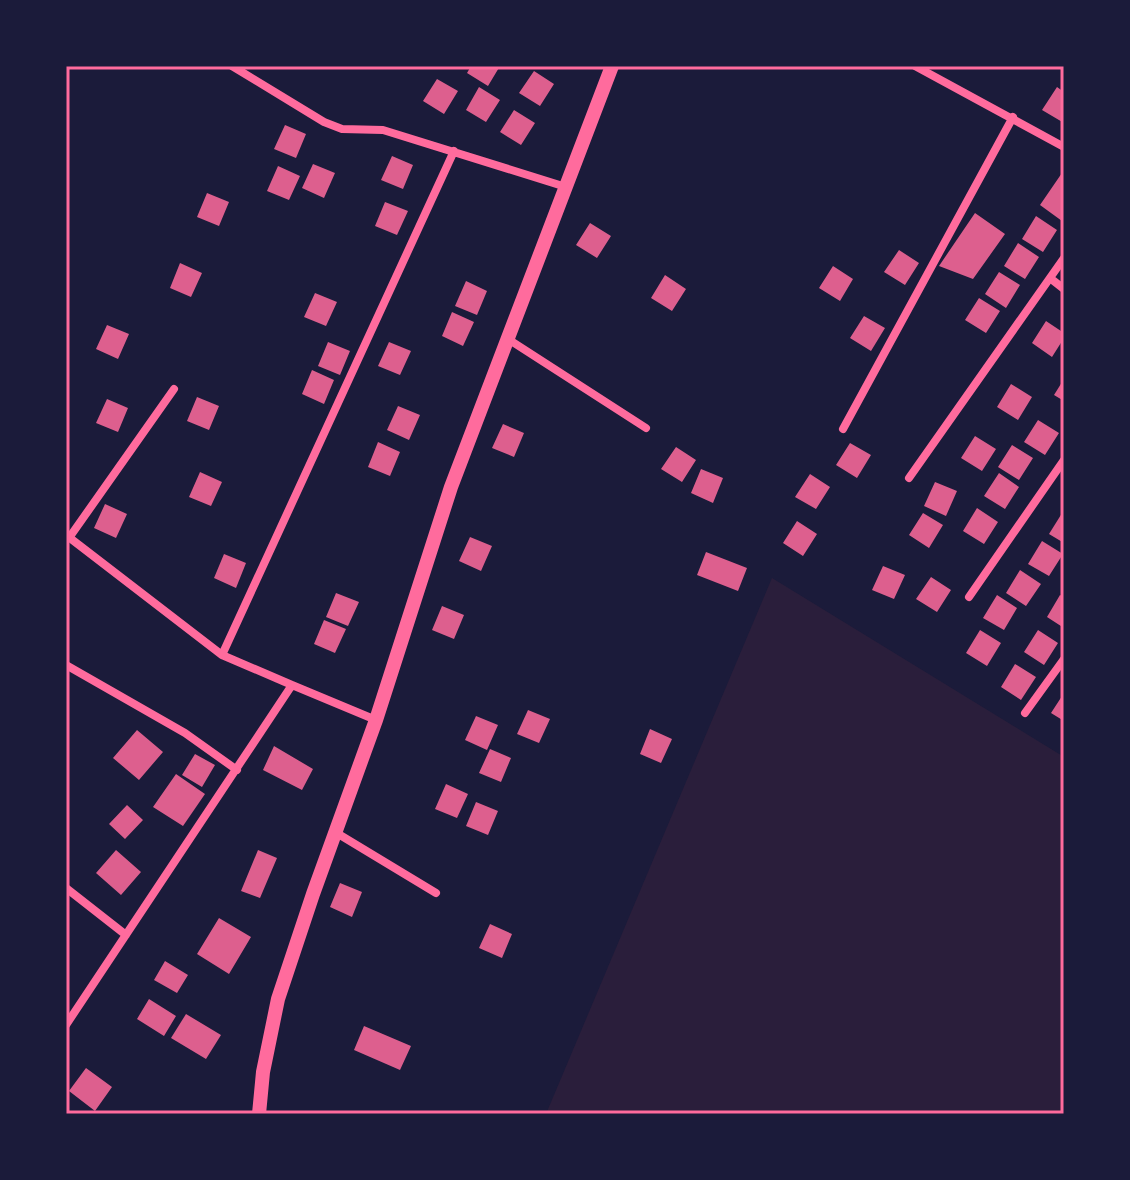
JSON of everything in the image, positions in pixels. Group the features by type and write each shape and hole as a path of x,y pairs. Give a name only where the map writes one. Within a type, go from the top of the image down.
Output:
{"street":[{"path":"232,66 324,122 342,129 383,130 566,187"},
{"path":"259,1114 263,1072 278,999 376,720 451,487 612,66"},
{"path":"915,66 1064,147"},
{"path":"843,429 1013,117"},
{"path":"222,655 454,151"},
{"path":"909,478 1064,258"},
{"path":"1050,278 1064,289"},
{"path":"508,339 646,428"},
{"path":"174,389 68,537 222,655 376,720"},
{"path":"969,597 1064,460"},
{"path":"1025,713 1064,659"},
{"path":"66,665 185,733 237,770"},
{"path":"66,1025 292,685"},
{"path":"335,832 436,893"},
{"path":"66,888 126,935"},
{"path":"66,1006 75,1013"}],"shaded area":[{"path":"772,578 1064,757 1064,1114 546,1114"}],"building":[{"path":"471,66 500,66 488,86 467,73"},
{"path":"534,71 554,84 540,106 519,93"},
{"path":"437,79 458,91 444,114 423,101"},
{"path":"479,87 500,100 486,122 466,110"},
{"path":"1057,87 1064,92 1064,123 1042,110"},
{"path":"514,110 535,123 521,145 500,132"},
{"path":"285,125 306,134 296,158 274,149"},
{"path":"392,156 413,165 403,189 381,180"},
{"path":"313,164 335,173 324,198 302,188"},
{"path":"278,166 300,176 289,200 267,191"},
{"path":"1064,170 1064,218 1062,221 1040,205"},
{"path":"207,193 229,202 219,226 197,217"},
{"path":"385,202 408,211 397,235 375,226"},
{"path":"975,213 1005,234 973,279 939,266"},
{"path":"1036,216 1057,230 1043,252 1022,239"},
{"path":"590,223 611,236 597,258 576,245"},
{"path":"1018,243 1039,257 1025,279 1004,266"},
{"path":"899,250 919,263 905,285 884,272"},
{"path":"180,263 202,273 191,297 170,288"},
{"path":"833,266 853,279 840,301 819,288"},
{"path":"999,272 1020,285 1006,308 985,294"},
{"path":"665,275 686,289 672,311 651,298"},
{"path":"466,281 487,291 477,315 455,306"},
{"path":"315,293 337,302 326,326 304,317"},
{"path":"979,298 1000,311 986,333 965,320"},
{"path":"452,312 474,322 463,346 442,336"},
{"path":"864,316 885,328 871,351 850,338"},
{"path":"1046,321 1064,333 1052,357 1032,343"},
{"path":"107,325 129,334 118,359 96,349"},
{"path":"328,342 350,351 340,375 318,366"},
{"path":"389,342 411,351 400,375 378,366"},
{"path":"312,370 334,380 324,404 302,394"},
{"path":"1064,379 1064,401 1054,395"},
{"path":"1011,384 1032,397 1018,420 997,407"},
{"path":"197,397 219,406 209,430 187,421"},
{"path":"107,399 128,408 118,432 96,423"},
{"path":"398,406 420,415 409,440 387,430"},
{"path":"1038,420 1059,433 1045,455 1024,442"},
{"path":"503,424 524,433 514,457 492,448"},
{"path":"975,436 996,449 982,471 961,458"},
{"path":"378,442 400,452 390,476 368,467"},
{"path":"850,443 871,455 857,478 836,465"},
{"path":"1012,445 1033,458 1019,480 998,467"},
{"path":"676,447 696,460 682,482 661,469"},
{"path":"701,469 723,478 713,503 691,493"},
{"path":"200,472 222,482 211,506 189,497"},
{"path":"999,473 1019,487 1005,509 984,496"},
{"path":"810,474 830,487 816,509 795,497"},
{"path":"935,482 957,491 946,516 924,506"},
{"path":"105,504 127,514 116,538 94,528"},
{"path":"977,508 998,522 984,544 963,531"},
{"path":"1064,510 1064,543 1049,534"},
{"path":"923,513 943,525 929,548 909,535"},
{"path":"797,521 817,534 803,556 783,543"},
{"path":"470,537 492,546 481,571 459,561"},
{"path":"1042,541 1063,554 1049,576 1028,564"},
{"path":"706,552 747,568 738,591 697,575"},
{"path":"224,554 246,563 236,588 214,578"},
{"path":"883,566 905,575 894,599 872,590"},
{"path":"1020,570 1041,584 1026,606 1006,593"},
{"path":"931,577 951,590 937,612 916,599"},
{"path":"336,593 359,602 348,626 326,617"},
{"path":"997,595 1017,608 1004,630 983,618"},
{"path":"1060,595 1064,597 1064,628 1047,617"},
{"path":"442,606 464,615 454,639 432,630"},
{"path":"324,620 346,629 335,653 314,644"},
{"path":"980,630 1001,643 987,666 966,653"},
{"path":"1038,630 1058,643 1044,665 1024,652"},
{"path":"1015,664 1036,677 1021,700 1001,687"},
{"path":"1064,693 1064,721 1051,713"},
{"path":"528,710 550,719 539,743 517,734"},
{"path":"476,716 498,725 487,750 465,740"},
{"path":"650,729 672,739 661,763 640,754"},
{"path":"137,730 163,752 139,780 113,758"},
{"path":"274,746 313,769 302,790 263,770"},
{"path":"490,749 511,758 501,782 479,773"},
{"path":"195,754 215,765 202,787 182,775"},
{"path":"176,774 205,794 183,826 153,807"},
{"path":"446,784 468,794 457,818 435,809"},
{"path":"476,802 498,811 488,835 466,826"},
{"path":"127,805 143,820 125,839 109,824"},
{"path":"116,850 141,872 121,895 96,873"},
{"path":"258,850 277,858 260,898 241,891"},
{"path":"340,883 362,892 352,917 330,907"},
{"path":"219,918 251,937 229,974 197,954"},
{"path":"490,924 512,934 502,958 479,948"},
{"path":"165,961 188,975 177,993 154,980"},
{"path":"149,999 176,1016 164,1036 137,1019"},
{"path":"186,1014 221,1035 206,1059 171,1038"},
{"path":"364,1026 411,1046 400,1070 354,1050"},
{"path":"86,1068 112,1087 95,1111 69,1091"}]}
